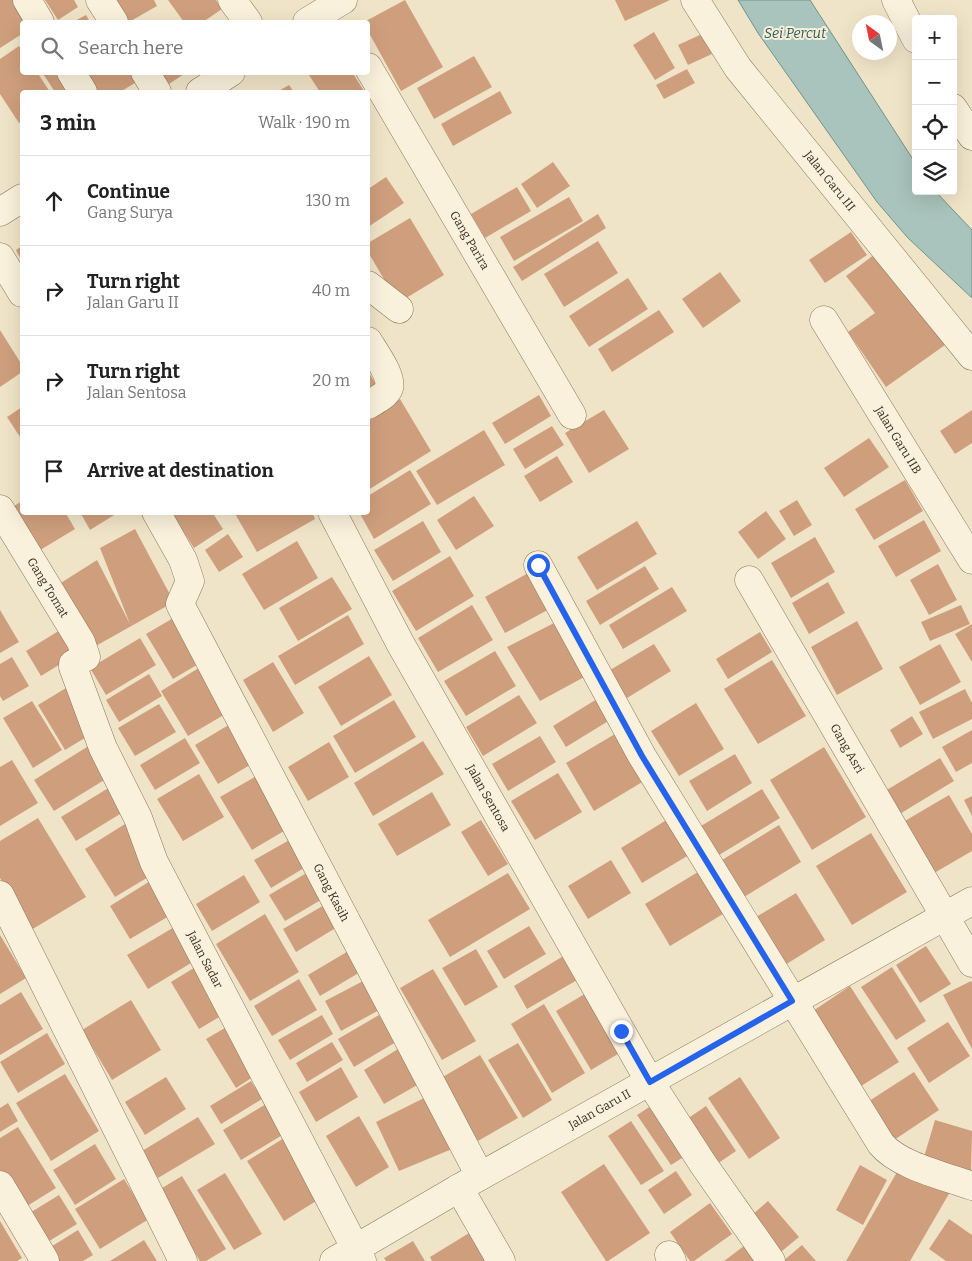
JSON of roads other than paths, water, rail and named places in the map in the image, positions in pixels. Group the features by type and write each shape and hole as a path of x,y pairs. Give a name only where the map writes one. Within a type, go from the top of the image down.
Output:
{"street":[{"path":"27,0 39,20"},
{"path":"100,0 113,20"},
{"path":"232,0 247,20"},
{"name":"Jalan Garu III","path":"696,0 738,68 972,356"},
{"path":"896,0 912,31"},
{"name":"Gang Parira","path":"370,70 572,415"},
{"path":"73,75 82,90"},
{"path":"147,75 156,90"},
{"path":"957,114 972,136"},
{"path":"0,212 20,199"},
{"path":"0,257 20,290"},
{"path":"370,287 399,309"},
{"name":"Jalan Garu IIB","path":"824,320 972,560"},
{"path":"370,345 390,381 389,389 370,404"},
{"name":"Gang Tomat","path":"0,509 84,647 86,657 73,664"},
{"name":"Gang Kasih","path":"158,515 183,560 190,581 180,604 470,1182 501,1261"},
{"name":"Jalan Sentosa","path":"334,515 409,660 650,1082 703,1164 771,1261"},
{"path":"538,565 642,756 792,1001 889,1153 972,1186"},
{"name":"Gang Asri","path":"749,580 972,963"},
{"name":"Jalan Sadar","path":"73,664 102,748 138,818 154,862 351,1257"},
{"path":"0,896 182,1261"},
{"name":"Jalan Garu II","path":"351,1257 470,1182 972,901"},
{"path":"0,1185 45,1261"}],"water":[{"name":"Sei Percut","path":"738,0 810,0 912,158 912,195 939,195 972,230 972,298 908,238 877,202 758,33"}]}
